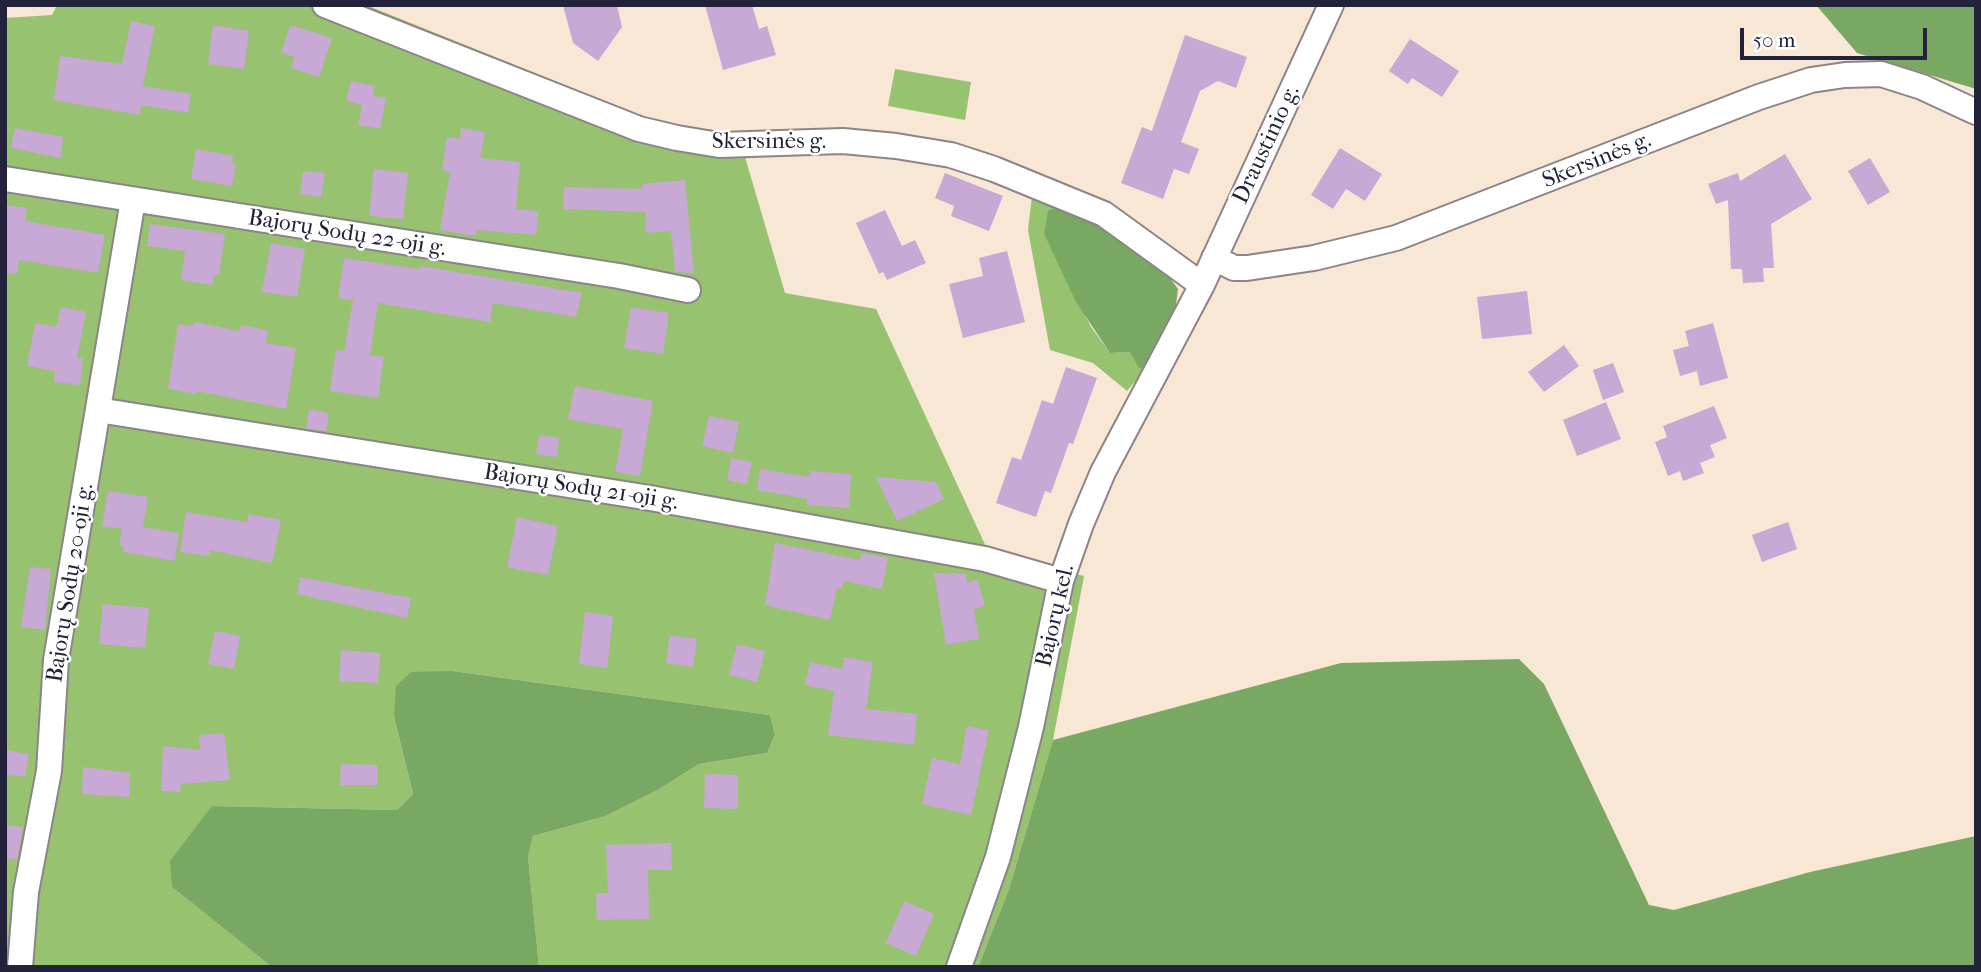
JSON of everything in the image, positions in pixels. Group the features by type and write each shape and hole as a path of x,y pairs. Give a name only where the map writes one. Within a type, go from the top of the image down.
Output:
{"street":[{"name":"Skersinės g.","path":"325,5 639,129 719,145 843,141 896,146 973,162 1104,214 1202,285"},
{"name":"Draustinio g.","path":"1202,285 1331,5"},
{"name":"Skersinės g.","path":"1214,258 1234,268 1247,268 1314,258 1396,238 1759,97 1811,80 1881,74 1922,87 1976,113"},
{"name":"Bajorų Sodų 22-oji g.","path":"5,179 619,276 688,290"},
{"name":"Bajorų Sodų 20-oji g.","path":"20,967 26,892 49,771 56,660 133,200"},
{"name":"Bajorų kel.","path":"958,967 998,857 1031,727 1061,581 1103,472 1202,285"},
{"name":"Bajorų Sodų 21-oji g.","path":"98,410 664,501 985,559 1061,581"},
{"path":"5,965 11,967"}],"green space":[{"path":"57,5 366,5 669,127 740,140 785,293 876,309 988,551 1084,576 1053,740 1009,889 978,967 539,967 528,857 533,836 606,816 658,790 699,764 767,753 775,735 770,715 453,671 394,716 413,794 397,810 212,806 172,887 272,967 5,967 5,18 52,15"},
{"path":"1816,5 1976,5 1976,89 1857,53"},
{"path":"895,69 971,82 965,120 888,106"},
{"path":"1032,196 1057,207 1044,234 1091,327 1110,353 1130,352 1148,366 1127,391 1093,363 1050,350 1028,230"},
{"path":"1057,207 1106,228 1167,274 1178,289 1175,312 1148,366 1139,368 1130,352 1110,353 1076,302 1044,234 1048,211"},
{"path":"1519,659 1544,684 1649,905 1674,910 1810,872 1976,836 1976,967 978,967 1009,889 1053,740 1341,663"},
{"path":"453,671 770,715 775,735 767,753 699,764 658,790 606,816 533,836 528,857 539,967 272,967 172,887 170,861 212,806 397,810 413,794 394,716 396,686 411,672"}],"building":[{"path":"563,5 617,5 622,27 598,61 573,43"},
{"path":"705,5 752,5 759,29 767,26 776,55 723,70"},
{"path":"131,21 155,26 143,86 191,94 188,113 141,105 140,115 54,100 60,56 122,64"},
{"path":"213,25 249,31 244,69 208,64"},
{"path":"290,25 332,38 319,77 291,68 295,57 281,53"},
{"path":"1185,35 1247,57 1236,88 1218,81 1200,91 1181,142 1199,149 1189,174 1174,169 1163,199 1121,183 1142,127 1152,131"},
{"path":"1410,39 1459,71 1442,97 1412,78 1408,84 1389,71"},
{"path":"351,81 375,86 373,96 386,98 380,129 358,125 362,105 346,101"},
{"path":"15,128 63,137 61,158 11,148"},
{"path":"461,128 485,132 480,158 520,162 516,209 538,211 536,235 477,230 476,236 440,230 450,172 442,170 447,137 460,139"},
{"path":"1340,148 1382,174 1365,201 1346,189 1333,209 1311,195"},
{"path":"196,149 233,156 232,163 236,164 232,186 191,179"},
{"path":"1785,154 1812,199 1771,224 1774,268 1763,268 1764,282 1743,283 1742,269 1731,269 1728,200 1716,204 1708,184 1738,173 1740,181"},
{"path":"1870,158 1890,192 1868,205 1848,171"},
{"path":"374,169 408,173 403,219 369,216"},
{"path":"303,171 325,173 321,197 300,194"},
{"path":"945,173 1003,196 989,231 951,216 954,206 935,198"},
{"path":"685,180 694,273 675,272 671,231 646,233 645,212 563,209 564,187 642,189 642,184"},
{"path":"5,205 27,208 25,221 105,235 98,273 19,260 17,274 5,273"},
{"path":"885,210 902,246 915,240 926,263 887,280 883,272 879,274 856,223"},
{"path":"150,224 225,234 219,275 214,275 213,285 181,280 185,251 147,246"},
{"path":"271,243 305,249 297,297 262,292"},
{"path":"1007,251 1025,322 963,338 949,284 983,276 979,258"},
{"path":"344,258 420,269 421,266 582,293 576,317 493,303 490,322 378,303 370,355 384,357 378,398 330,391 336,350 344,351 353,300 338,298"},
{"path":"1527,291 1532,334 1482,339 1477,297"},
{"path":"61,307 86,312 77,358 83,359 80,385 54,382 55,371 27,366 35,323 56,327"},
{"path":"631,307 669,313 663,354 624,348"},
{"path":"194,322 239,331 240,325 268,330 266,343 296,348 286,409 197,391 197,394 168,389 178,324 193,326"},
{"path":"1713,323 1728,378 1700,386 1697,371 1680,376 1673,350 1689,346 1685,331"},
{"path":"1564,345 1579,366 1544,392 1528,372"},
{"path":"1613,363 1624,392 1603,400 1593,370"},
{"path":"1066,367 1097,378 1073,444 1069,443 1051,493 1045,491 1036,517 996,503 1012,457 1021,460 1042,400 1053,404"},
{"path":"575,386 653,401 640,476 615,472 623,429 568,419"},
{"path":"1606,402 1621,439 1577,456 1563,420"},
{"path":"1714,406 1727,438 1710,445 1715,457 1700,463 1704,473 1683,481 1680,471 1668,476 1655,442 1667,437 1663,426"},
{"path":"309,409 329,413 326,431 306,428"},
{"path":"709,416 739,422 733,453 702,446"},
{"path":"539,435 559,438 557,457 536,454"},
{"path":"731,458 752,462 747,484 727,480"},
{"path":"760,469 810,477 810,471 851,474 849,508 807,505 807,499 757,490"},
{"path":"876,477 936,482 944,499 897,521"},
{"path":"108,491 148,497 143,527 179,533 175,561 123,552 123,546 119,545 122,529 102,526"},
{"path":"186,512 247,522 248,514 281,520 272,563 210,550 209,556 180,552"},
{"path":"517,517 558,526 548,575 507,567"},
{"path":"1788,522 1797,549 1762,562 1752,535"},
{"path":"775,543 860,560 861,553 888,558 882,589 844,581 842,589 837,588 830,620 765,605"},
{"path":"30,567 51,569 45,630 21,627"},
{"path":"934,573 966,574 967,583 977,579 985,605 974,610 979,639 946,645"},
{"path":"300,577 411,598 407,618 297,594"},
{"path":"103,604 149,608 145,648 99,644"},
{"path":"585,612 613,616 607,668 579,664"},
{"path":"215,631 240,636 234,669 208,664"},
{"path":"670,635 697,639 693,667 666,663"},
{"path":"737,644 765,651 757,682 729,675"},
{"path":"341,650 380,653 378,683 339,681"},
{"path":"844,657 873,662 866,709 917,714 914,745 828,735 834,691 805,685 810,662 842,669"},
{"path":"967,726 989,730 971,815 922,804 932,758 960,764"},
{"path":"224,733 230,780 181,784 180,792 161,791 163,746 200,750 199,735"},
{"path":"5,750 29,754 25,777 5,774"},
{"path":"341,764 377,765 377,785 340,785"},
{"path":"83,767 130,773 129,797 82,794"},
{"path":"705,774 738,775 738,809 704,808"},
{"path":"5,825 23,827 17,860 5,858"},
{"path":"671,843 672,870 648,870 649,919 597,920 596,893 608,893 606,845"},
{"path":"904,901 934,914 916,956 886,943"}]}
